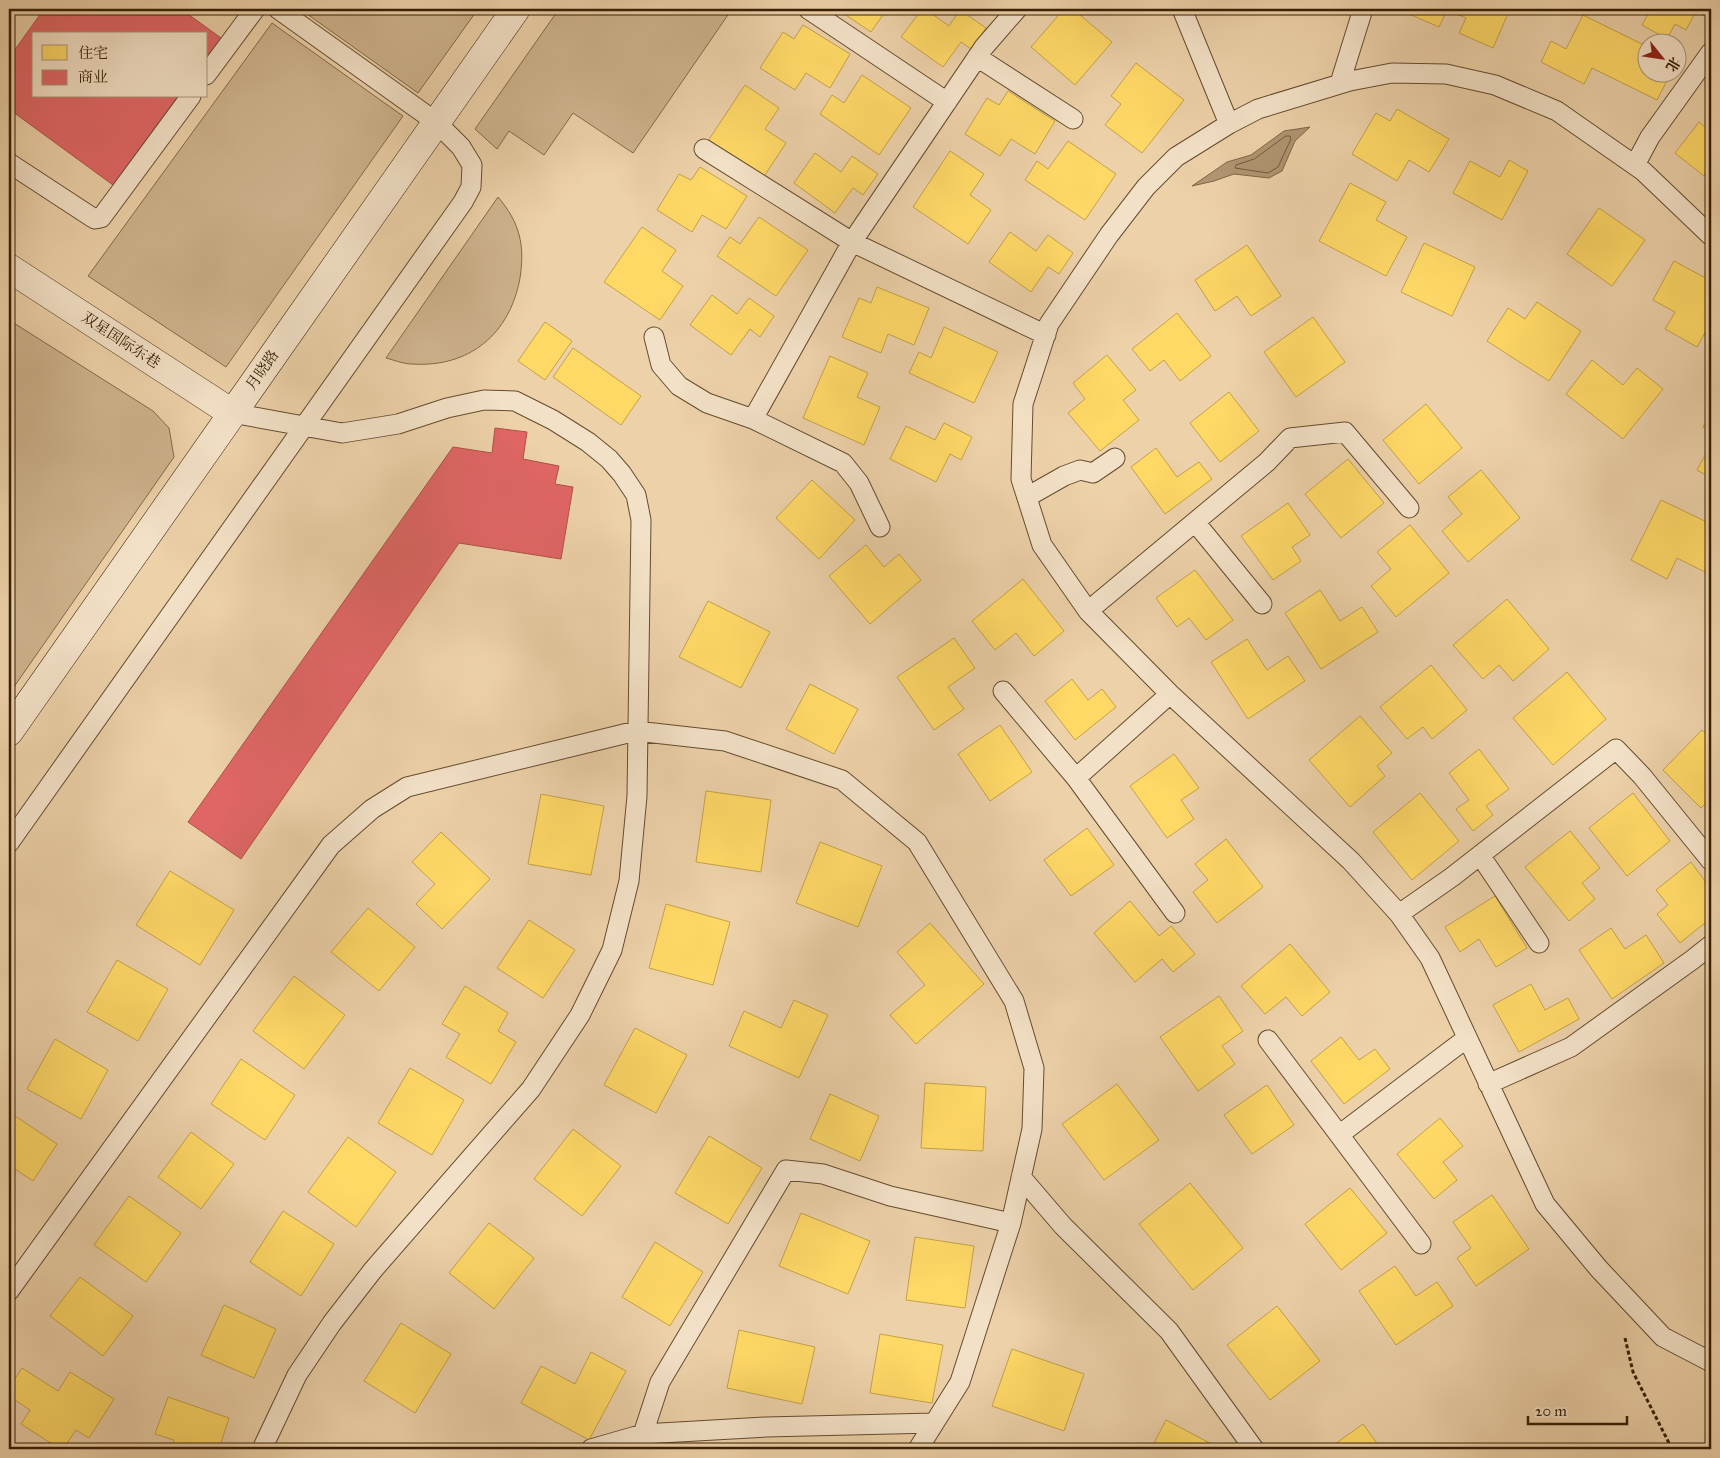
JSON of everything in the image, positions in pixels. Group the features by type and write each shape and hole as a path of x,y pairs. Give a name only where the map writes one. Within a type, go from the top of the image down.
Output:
{"street":[{"name":"月晓路","path":"9,732 516,9"},
{"name":"双星国际东巷","path":"9,268 232,413"}],"lane":[{"path":"208,72 255,9"},
{"path":"9,842 463,202 471,187 472,165 461,147 436,122 278,9"},
{"path":"808,9 947,102"},
{"path":"753,419 852,242 984,47 1017,9"},
{"path":"1182,9 1229,124"},
{"path":"1340,83 1363,9"},
{"path":"1635,165 1650,137 1711,52"},
{"path":"977,57 1072,120"},
{"path":"1711,236 1635,165 1558,111 1495,86 1446,74 1392,73 1340,83 1258,109 1176,156 1146,187 1109,235 1050,324 1023,404 1021,479 1042,545 1088,611 1170,694 1351,861 1399,914 1430,958 1545,1204 1599,1270 1663,1337 1711,1362"},
{"path":"9,163 90,216 102,218 190,98"},
{"path":"704,149 852,242 1046,335"},
{"path":"654,337 661,365 679,386 707,403 753,419 843,463 859,483 880,527"},
{"path":"232,413 342,433 398,424 448,408 484,400 515,401 553,420 609,459 636,495 641,520 636,731 637,796 629,880 612,950 580,1015 531,1089 373,1270 332,1323 297,1375 262,1449"},
{"path":"1088,611 1266,462 1290,438 1345,432 1409,508"},
{"path":"1027,497 1064,476 1080,470 1093,473 1115,458"},
{"path":"1195,522 1262,604"},
{"path":"1003,691 1076,778 1175,913"},
{"path":"1076,778 1170,694"},
{"path":"9,1291 331,845 372,809 407,787 636,731 725,741 842,780 917,842 1014,1001 1034,1068 1032,1129 1010,1223 960,1382 918,1449"},
{"path":"1399,914 1452,877 1616,749 1642,776 1711,861"},
{"path":"1480,855 1540,943"},
{"path":"1488,1084 1571,1047 1711,945"},
{"path":"1340,1135 1467,1038"},
{"path":"1268,1040 1421,1244"},
{"path":"644,1434 660,1382 786,1170 823,1174 890,1196 1010,1223"},
{"path":"1021,1177 1063,1226 1169,1331 1252,1448"},
{"path":"591,1449 644,1434 766,1427 934,1423"}],"path":[{"path":"1625,1335 1633,1372 1672,1449"}],"shaded area":[{"path":"300,9 478,9 418,93"},
{"path":"559,9 732,9 633,153 573,113 544,155 509,131 497,149 475,129"},
{"path":"272,23 403,116 226,367 88,276"},
{"path":"498,197 516,225 522,255 520,278 515,298 507,316 484,343 469,353 452,360 433,364 412,364 386,358"},
{"path":"9,320 153,411 169,428 174,457 9,694"}],"water":[{"path":"1310,127 1295,141 1282,171 1269,178 1234,174 1192,186 1227,162 1251,155 1284,131"}],"building: 住宅":[{"path":"837,9 887,9 871,32"},
{"path":"922,9 925,9 949,26 960,10 986,28 971,49 961,42 943,67 901,37"},
{"path":"1064,9 1073,9 1112,42 1075,85 1031,47"},
{"path":"1401,9 1510,9 1493,48 1459,33 1466,18 1447,10 1439,27"},
{"path":"1651,9 1711,9 1711,20 1696,11 1686,30 1675,24 1671,32 1654,32 1642,25"},
{"path":"1583,15 1638,42 1638,82 1666,82 1657,100 1592,68 1584,84 1541,62 1551,41 1566,49"},
{"path":"803,25 850,54 830,88 806,73 795,90 760,68 783,32 794,39"},
{"path":"1136,63 1184,100 1142,153 1105,125 1121,104 1111,96"},
{"path":"862,75 911,108 879,155 820,114 832,95 844,103"},
{"path":"745,85 779,108 765,129 786,143 763,178 708,141"},
{"path":"1008,91 1055,121 1035,154 1011,139 1000,156 965,134 987,98 999,105"},
{"path":"1397,109 1449,139 1429,172 1409,160 1397,181 1352,154 1376,113 1390,121"},
{"path":"1699,122 1711,132 1711,166 1704,176 1675,153"},
{"path":"1068,141 1116,174 1085,220 1025,180 1037,161 1048,169"},
{"path":"950,151 984,174 970,195 991,210 968,244 913,207"},
{"path":"815,153 841,172 852,156 878,174 863,195 853,188 835,213 794,183"},
{"path":"1509,160 1528,171 1502,220 1453,193 1470,161 1500,177"},
{"path":"700,167 747,196 726,229 702,215 692,232 657,210 679,174 691,180"},
{"path":"1350,183 1386,202 1376,220 1407,237 1386,276 1319,241"},
{"path":"1599,208 1645,240 1612,286 1567,254"},
{"path":"759,217 808,250 776,296 717,256 730,237 740,244"},
{"path":"642,227 676,250 662,271 683,286 660,320 604,282"},
{"path":"1010,232 1036,251 1048,235 1073,253 1059,274 1048,267 1031,292 989,262"},
{"path":"1424,243 1475,267 1452,316 1401,292"},
{"path":"1247,245 1281,296 1251,316 1237,296 1215,311 1195,280"},
{"path":"1674,261 1711,281 1711,322 1697,347 1665,329 1675,312 1653,300"},
{"path":"877,287 929,308 914,345 888,334 881,353 842,337 859,298 871,303"},
{"path":"712,295 737,314 749,298 774,316 760,337 750,329 731,355 690,325"},
{"path":"1537,302 1581,331 1549,381 1487,341 1508,308 1525,319"},
{"path":"1177,313 1211,356 1180,381 1164,360 1150,371 1132,349"},
{"path":"1313,317 1345,362 1296,397 1264,352"},
{"path":"545,322 572,341 545,380 518,361"},
{"path":"944,327 998,352 974,403 909,373 919,352 931,358"},
{"path":"573,348 641,396 621,425 553,377"},
{"path":"1107,355 1136,390 1123,400 1139,420 1100,451 1068,413 1085,399 1073,383"},
{"path":"830,356 868,373 857,397 880,407 864,445 803,418"},
{"path":"1592,360 1623,385 1637,368 1663,389 1623,439 1566,394"},
{"path":"1229,392 1259,431 1220,462 1190,423"},
{"path":"1426,404 1462,448 1419,484 1383,440"},
{"path":"1711,412 1711,432 1703,427"},
{"path":"944,423 972,437 961,460 950,454 936,482 890,459 906,426 935,440"},
{"path":"1711,444 1711,478 1697,470"},
{"path":"1156,448 1177,477 1199,462 1212,479 1165,514 1131,467"},
{"path":"1348,459 1384,503 1341,538 1305,494"},
{"path":"1481,470 1520,518 1468,562 1442,531 1462,514 1448,497"},
{"path":"812,480 855,520 819,559 776,518"},
{"path":"1661,500 1711,524 1711,575 1677,558 1667,579 1631,560"},
{"path":"1288,503 1310,535 1292,547 1301,561 1273,580 1241,536"},
{"path":"1410,525 1449,573 1396,617 1371,586 1391,569 1377,552"},
{"path":"866,545 884,567 899,554 921,580 870,624 829,576"},
{"path":"1195,570 1233,620 1206,640 1189,618 1177,627 1156,598"},
{"path":"1023,579 1064,631 1034,656 1016,633 995,650 972,621"},
{"path":"1320,590 1340,621 1362,607 1378,632 1321,669 1285,613"},
{"path":"1507,599 1549,649 1513,681 1499,665 1483,679 1453,645"},
{"path":"708,601 770,632 741,688 679,657"},
{"path":"954,638 975,668 948,687 964,709 934,730 897,677"},
{"path":"1247,639 1267,670 1288,656 1305,681 1248,719 1211,662"},
{"path":"1431,665 1467,710 1432,739 1423,727 1407,739 1380,707"},
{"path":"1567,672 1606,719 1553,765 1513,718"},
{"path":"1072,679 1088,700 1102,689 1116,707 1075,740 1045,701"},
{"path":"810,684 858,709 834,754 786,729"},
{"path":"1360,716 1392,753 1377,766 1385,776 1350,807 1309,760"},
{"path":"1000,725 1032,772 990,801 958,754"},
{"path":"1702,730 1711,738 1711,798 1701,808 1663,770"},
{"path":"1479,749 1509,789 1486,806 1493,815 1473,831 1456,809 1469,800 1449,773"},
{"path":"1174,754 1199,788 1181,800 1194,819 1167,838 1130,786"},
{"path":"706,791 771,800 761,872 696,862"},
{"path":"1420,793 1459,841 1412,880 1373,832"},
{"path":"1633,793 1670,841 1627,876 1589,828"},
{"path":"541,794 604,806 591,875 528,864"},
{"path":"1087,828 1114,865 1071,896 1044,860"},
{"path":"1570,831 1600,868 1582,883 1595,899 1569,921 1525,867"},
{"path":"441,832 490,879 442,929 416,904 435,884 412,862"},
{"path":"1226,839 1263,887 1217,923 1193,892 1208,880 1195,864"},
{"path":"820,842 882,866 858,927 796,903"},
{"path":"1691,862 1711,889 1711,918 1680,943 1657,914 1668,905 1656,890"},
{"path":"170,871 234,910 200,965 136,925"},
{"path":"1495,896 1527,948 1496,967 1479,939 1460,952 1445,927"},
{"path":"1130,901 1159,936 1171,926 1195,954 1173,972 1162,959 1135,982 1094,933"},
{"path":"666,904 730,922 713,985 649,968"},
{"path":"368,908 415,947 379,991 331,952"},
{"path":"529,920 575,950 543,998 497,968"},
{"path":"930,923 984,984 916,1044 890,1015 925,985 897,952"},
{"path":"1611,928 1625,949 1646,935 1664,963 1612,999 1579,950"},
{"path":"1290,944 1330,992 1302,1016 1286,997 1265,1014 1241,986"},
{"path":"117,960 168,989 138,1041 87,1012"},
{"path":"294,976 345,1015 304,1069 253,1031"},
{"path":"1531,984 1545,1010 1568,998 1579,1019 1519,1052 1493,1005"},
{"path":"465,986 508,1013 498,1031 516,1042 491,1084 446,1057 460,1034 442,1024"},
{"path":"1219,996 1243,1031 1222,1046 1235,1064 1198,1091 1160,1037"},
{"path":"794,1000 828,1015 799,1078 729,1046 744,1011 781,1028"},
{"path":"635,1028 687,1055 656,1113 604,1085"},
{"path":"1341,1037 1359,1060 1375,1049 1390,1069 1344,1104 1311,1061"},
{"path":"55,1039 108,1070 81,1119 27,1089"},
{"path":"241,1059 295,1095 265,1140 211,1104"},
{"path":"410,1068 464,1100 432,1155 378,1123"},
{"path":"925,1083 986,1087 983,1151 921,1148"},
{"path":"1117,1084 1159,1140 1104,1180 1062,1124"},
{"path":"1267,1085 1294,1125 1252,1154 1224,1115"},
{"path":"830,1094 879,1116 860,1161 810,1139"},
{"path":"9,1112 57,1144 33,1181 9,1165"},
{"path":"1440,1118 1463,1146 1443,1162 1457,1180 1434,1199 1397,1154"},
{"path":"573,1129 621,1166 582,1216 534,1179"},
{"path":"191,1132 234,1164 201,1209 158,1177"},
{"path":"709,1136 762,1168 728,1224 675,1193"},
{"path":"348,1137 396,1172 356,1227 308,1192"},
{"path":"1190,1183 1243,1248 1193,1290 1139,1224"},
{"path":"1350,1188 1387,1233 1341,1270 1305,1224"},
{"path":"1492,1195 1529,1249 1476,1286 1457,1258 1471,1248 1453,1222"},
{"path":"129,1196 181,1233 146,1282 94,1245"},
{"path":"283,1211 334,1244 301,1296 250,1262"},
{"path":"801,1213 870,1241 848,1294 779,1266"},
{"path":"489,1223 534,1258 494,1309 449,1273"},
{"path":"915,1237 974,1246 965,1308 906,1300"},
{"path":"655,1242 703,1272 670,1326 622,1297"},
{"path":"1395,1266 1416,1296 1437,1282 1453,1306 1396,1345 1359,1291"},
{"path":"80,1277 133,1316 103,1356 50,1316"},
{"path":"224,1305 276,1329 254,1378 201,1355"},
{"path":"1277,1306 1320,1361 1270,1400 1227,1345"},
{"path":"401,1323 451,1354 415,1413 364,1381"},
{"path":"739,1330 815,1347 802,1404 727,1388"},
{"path":"880,1334 943,1345 932,1403 870,1393"},
{"path":"1012,1349 1084,1374 1064,1431 992,1406"},
{"path":"591,1352 626,1371 589,1440 521,1403 541,1366 575,1384"},
{"path":"22,1368 58,1391 70,1372 114,1399 89,1438 76,1430 63,1449 60,1449 21,1424 30,1410 9,1396 9,1388"},
{"path":"168,1397 229,1418 219,1449 171,1449 174,1440 155,1434"},
{"path":"1166,1420 1221,1449 1151,1449"},
{"path":"1363,1424 1381,1449 1328,1449"}],"building: 商业":[{"path":"44,9 181,9 221,38 208,55 208,32 32,32 32,98 177,98 113,185 9,109 9,58"},
{"path":"495,428 527,432 523,459 559,466 555,484 573,487 561,559 459,543 241,859 188,822 453,447 492,453"}]}
